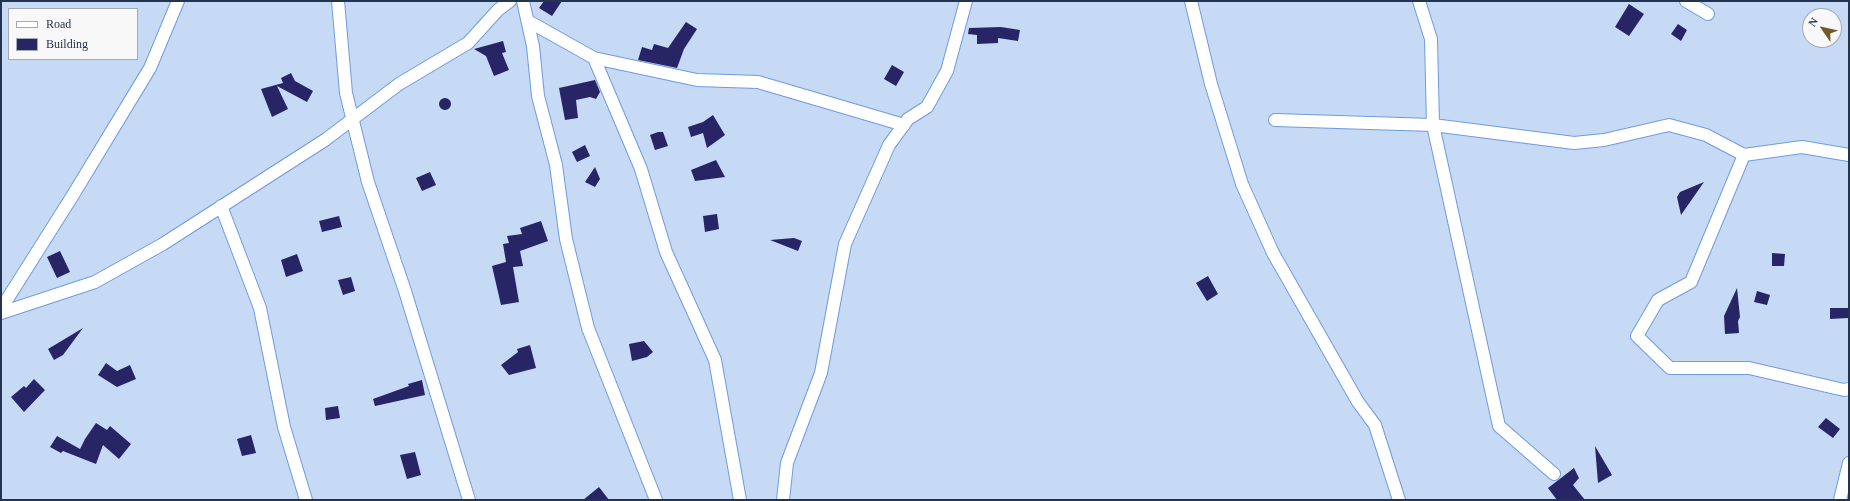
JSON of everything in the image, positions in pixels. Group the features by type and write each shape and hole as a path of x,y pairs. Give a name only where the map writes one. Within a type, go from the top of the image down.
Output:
{"street":[{"path":"1,309 73,195 150,68 178,1"},
{"path":"338,1 346,93 368,182 405,291 469,500"},
{"path":"1,313 95,282 163,244 325,140 399,84 468,43 498,10 510,1"},
{"path":"523,1 534,46 538,96 556,165 566,239 588,328 656,500"},
{"path":"783,500 787,463 821,373 845,244 889,145 908,120 927,107 947,71 966,1"},
{"path":"1191,1 1210,84 1242,184 1273,253 1358,402 1375,425 1399,500"},
{"path":"1419,1 1431,39 1433,124 1499,426 1554,474"},
{"path":"1686,1 1708,14"},
{"path":"528,21 594,58 697,80 758,82 904,125"},
{"path":"594,58 641,169 666,252 715,360 740,500"},
{"path":"1275,120 1433,124 1574,143 1604,140 1670,125 1706,135 1744,155 1802,147 1849,155"},
{"path":"1744,155 1691,282 1658,300 1637,336 1670,368 1749,368 1844,390 1849,389"},
{"path":"221,206 260,308 284,427 306,500"},
{"path":"1840,500 1849,463"}],"building":[{"path":"544,1 562,1 552,16 539,8"},
{"path":"1629,4 1644,14 1629,36 1615,27"},
{"path":"686,22 697,29 684,49 677,68 638,60 642,47 652,50 654,44 668,48"},
{"path":"1678,24 1687,30 1681,41 1671,34"},
{"path":"1001,27 1020,30 1018,41 998,38 998,43 977,44 977,35 968,34 969,28"},
{"path":"503,41 506,52 502,53 509,70 494,76 486,56 474,49"},
{"path":"892,65 904,72 896,86 884,79"},
{"path":"291,73 295,81 313,91 307,102 277,86 288,109 272,117 261,89 283,83 281,78"},
{"path":"595,80 600,92 596,99 590,97 576,100 578,118 565,120 559,88"},
{"path":"445,98 449,100 451,104 449,108 445,110 441,108 439,104 441,100"},
{"path":"713,115 725,135 707,148 703,133 691,137 688,127 703,122"},
{"path":"663,132 668,146 655,150 650,135"},
{"path":"585,145 590,156 577,162 572,152"},
{"path":"716,160 725,177 695,181 691,170"},
{"path":"595,167 600,179 595,187 585,182"},
{"path":"430,172 436,185 422,191 416,178"},
{"path":"1704,182 1681,215 1677,197 1680,192"},
{"path":"717,214 719,229 705,232 703,216"},
{"path":"339,216 342,227 322,232 319,221"},
{"path":"541,221 548,241 520,251 523,266 513,267 519,302 501,305 492,266 506,262 503,244 509,243 507,236 522,234 520,228"},
{"path":"794,238 802,241 798,251 770,240"},
{"path":"60,251 70,272 57,278 47,257"},
{"path":"1772,253 1785,254 1784,266 1772,266"},
{"path":"297,254 303,271 286,277 281,260"},
{"path":"1208,276 1218,294 1207,301 1196,283"},
{"path":"351,277 355,291 343,295 338,280"},
{"path":"1737,288 1740,317 1738,321 1739,333 1725,334 1724,316"},
{"path":"1757,291 1770,295 1767,305 1754,302"},
{"path":"1830,308 1848,308 1848,318 1830,319"},
{"path":"83,328 63,355 54,360 48,349"},
{"path":"644,341 653,352 647,357 632,361 629,344"},
{"path":"530,345 536,368 509,375 501,365 518,352 517,349"},
{"path":"106,363 117,371 130,365 136,379 117,387 98,375"},
{"path":"34,379 45,390 24,412 11,397 24,386 26,388"},
{"path":"422,380 425,395 375,406 373,399 409,386 408,384"},
{"path":"338,406 340,418 326,420 325,408"},
{"path":"1826,418 1840,429 1833,438 1818,427"},
{"path":"96,423 107,430 110,426 131,444 119,459 103,445 96,464 63,451 61,453 50,447 57,436 80,449"},
{"path":"251,435 256,453 242,456 237,439"},
{"path":"1595,446 1612,475 1598,483"},
{"path":"415,452 421,475 407,479 400,455"},
{"path":"1574,468 1579,478 1573,485 1585,500 1557,500 1548,488"},
{"path":"599,487 609,500 583,500"}]}
